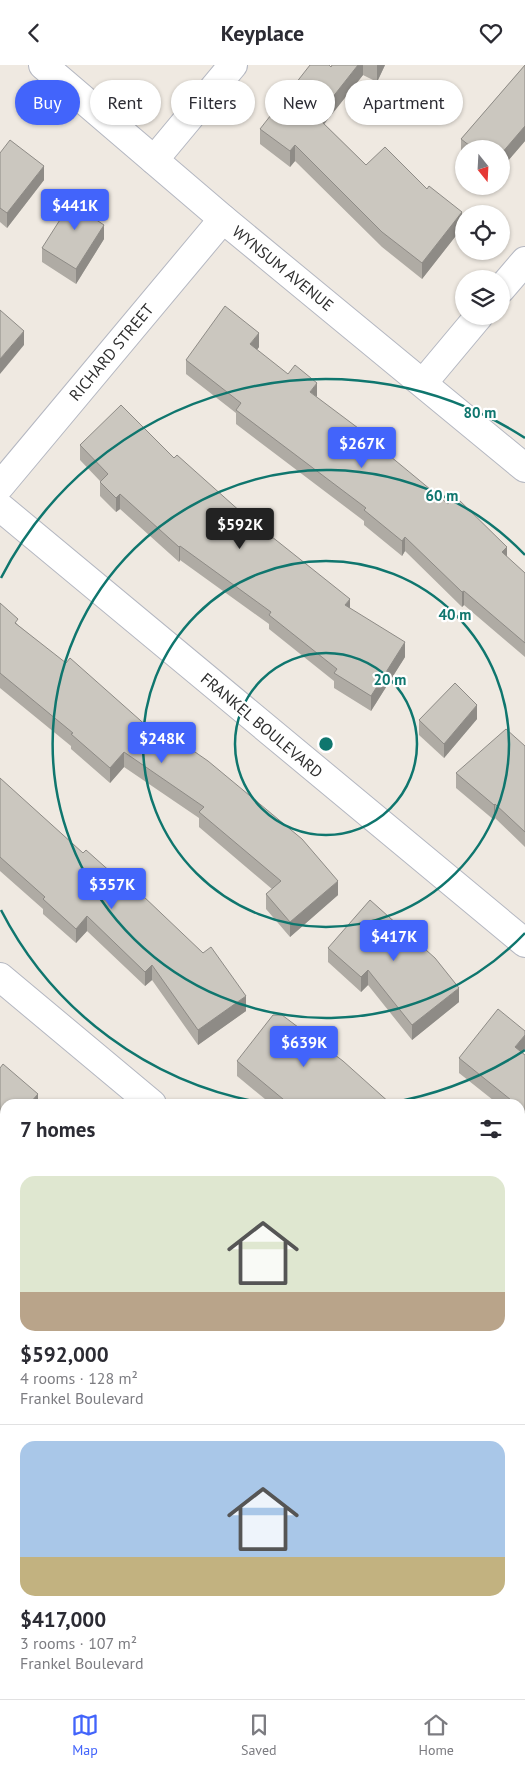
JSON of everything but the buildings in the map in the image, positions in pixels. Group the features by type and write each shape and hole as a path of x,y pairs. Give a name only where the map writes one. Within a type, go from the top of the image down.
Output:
{"street":[{"name":"WYNSUM AVENUE","path":"43,65 223,219 525,467"},
{"path":"154,160 233,65"},
{"name":"RICHARD STREET","path":"0,486 223,219"},
{"path":"510,278 525,261"},
{"path":"423,383 471,325"},
{"name":"FRANKEL BOULEVARD","path":"0,507 525,943"},
{"path":"0,977 146,1099"}]}
